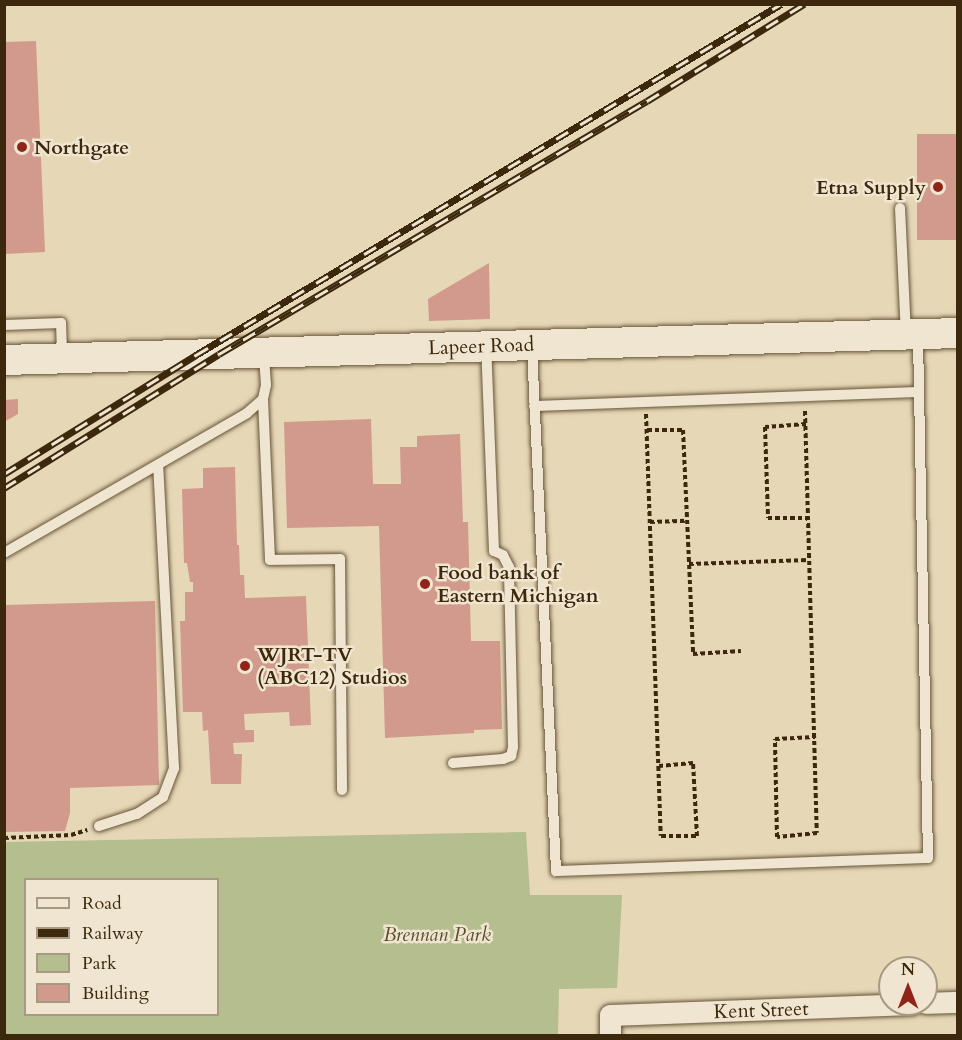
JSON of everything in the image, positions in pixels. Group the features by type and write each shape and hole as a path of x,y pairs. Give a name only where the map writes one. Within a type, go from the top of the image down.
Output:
{"main road":[{"name":"Lapeer Road","path":"4,360 957,333"}],"street":[{"path":"938,1003 957,1002"},
{"name":"Kent Street","path":"610,1025 878,1006"}],"lane":[{"path":"532,344 556,870 928,858 919,392 900,208"},
{"path":"4,325 61,323 62,358"},
{"path":"453,763 503,759 511,756 513,747 509,567 502,555 495,551 486,347"},
{"path":"264,353 266,385 263,399 270,560 340,559 342,790"},
{"path":"534,406 919,392"},
{"path":"4,553 247,413 263,399"},
{"path":"99,826 137,814 163,797 174,768 158,465"}],"path":[{"path":"805,395 818,833 777,837 775,739 815,737"},
{"path":"646,401 658,766 661,836 697,836 693,763 658,766"},
{"path":"806,424 765,427 765,439 768,518 808,518"},
{"path":"647,430 683,429 693,654 741,651"},
{"path":"650,522 687,521"},
{"path":"689,564 809,560"},
{"path":"4,838 71,835 99,826"}],"green space":[{"name":"Brennan Park","path":"526,832 530,895 622,895 617,988 559,989 558,1035 5,1035 5,842"}],"building":[{"name":"Northgate","path":"36,41 45,252 4,254 4,42"},
{"name":"Etna Supply","path":"917,134 958,134 958,240 917,240"},
{"path":"489,263 490,319 429,321 428,299"},
{"path":"18,399 18,414 4,422 4,400"},
{"name":"Food bank of Eastern Michigan","path":"371,419 373,484 401,484 400,447 417,447 417,436 460,434 463,522 468,522 471,641 500,641 502,729 474,730 474,733 385,738 379,526 287,528 284,422"},
{"name":"WJRT-TV (ABC12) Studios","path":"235,467 237,545 239,545 240,575 244,575 245,598 306,596 311,725 290,726 289,712 244,714 245,730 254,730 254,742 233,743 234,754 242,754 241,784 211,784 208,730 203,731 202,712 183,712 180,621 185,621 185,592 193,592 193,582 190,582 187,563 184,563 182,489 203,488 203,468"},
{"path":"155,601 159,785 70,788 70,813 65,831 4,832 4,605"}],"railway":[{"path":"4,474 196,355 781,4"},
{"path":"4,488 219,354 647,101 804,4"}],"place":[{"name":"Northgate","path":"22,147"},
{"name":"Etna Supply","path":"938,187"},
{"name":"Food bank of Eastern Michigan","path":"425,584"},
{"name":"WJRT-TV (ABC12) Studios","path":"245,666"}]}
